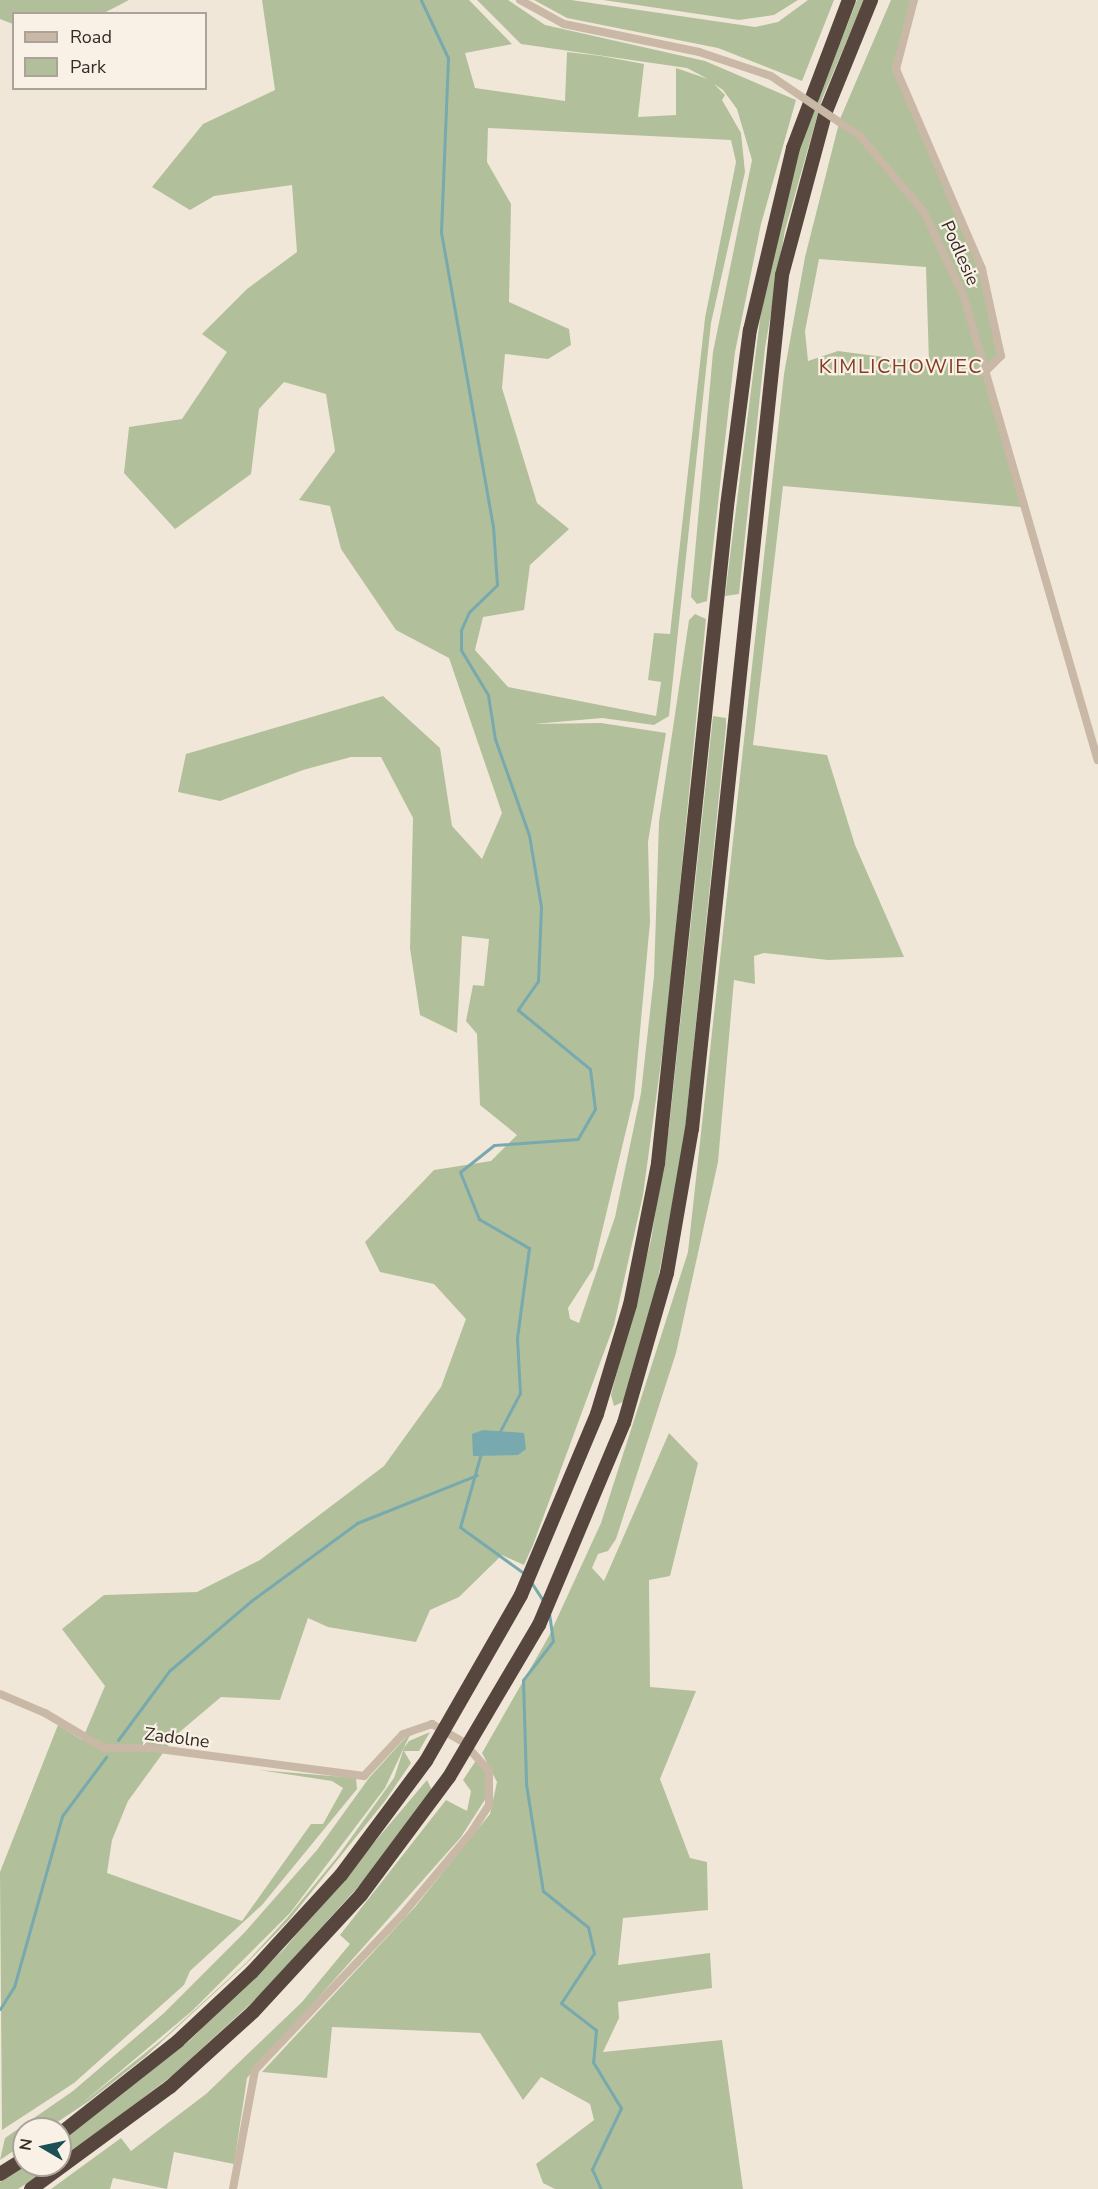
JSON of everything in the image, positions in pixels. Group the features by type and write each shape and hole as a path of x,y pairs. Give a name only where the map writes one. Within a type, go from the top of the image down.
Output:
{"highway":[{"path":"72,2125 178,2041 252,1972 341,1875 426,1761 521,1595 597,1414 630,1305 658,1163 726,506 750,330 793,148 849,0"},
{"path":"31,2189 170,2087 260,2005 361,1895 450,1777 548,1605 624,1423 667,1273 687,1162 782,275 826,111 872,0"}],"street":[{"name":"Podlesie","path":"520,0 564,24 699,52 771,76 860,136 899,178 945,250 984,373 1098,760"},
{"path":"914,0 896,69 982,269 1001,356 984,373"},
{"name":"Zadolne","path":"0,1694 45,1713 104,1748 151,1748 364,1776 403,1734 426,1724 463,1742 489,1771 492,1797 484,1814 412,1900 255,2070 233,2189"}],"green space":[{"path":"0,0 129,0 106,12 12,12 12,24 0,19"},
{"path":"262,0 469,0 512,44 465,53 475,88 565,101 567,52 601,56 644,64 638,117 676,115 676,68 708,79 687,68 521,44 477,0 508,0 545,25 705,61 796,100 761,224 735,352 707,601 697,604 691,597 713,352 752,160 737,109 723,90 714,84 725,95 722,100 741,133 745,172 711,323 669,716 654,725 602,718 534,724 601,723 666,733 648,842 650,922 634,1097 593,1269 568,1308 570,1319 579,1323 615,1217 641,1093 654,976 659,822 689,620 695,614 706,619 667,1018 643,1195 614,1325 533,1545 524,1565 502,1555 459,1597 430,1610 416,1642 328,1627 308,1618 280,1700 221,1697 176,1735 128,1801 112,1840 107,1873 242,1921 311,1824 323,1824 343,1788 332,1781 259,1770 356,1778 357,1789 262,1905 190,1971 184,1985 74,2083 22,2117 12,2117 12,2123 2,2130 0,1872 58,1725 82,1740 105,1686 62,1629 104,1595 197,1592 260,1560 384,1466 441,1387 466,1319 434,1284 380,1272 365,1242 434,1170 491,1161 517,1135 480,1105 477,1034 466,1021 473,985 484,986 489,939 462,936 457,1033 420,1015 410,948 413,818 381,757 351,757 303,770 220,801 178,792 186,754 383,696 440,748 452,826 482,859 502,813 449,658 396,630 341,549 330,506 299,500 335,451 326,394 284,382 259,409 251,474 175,529 124,473 129,427 182,419 227,352 202,334 247,289 297,252 292,185 214,196 190,210 152,187 203,124 275,90","holes":["488,128 731,140 736,162 705,318 670,634 654,633 648,680 661,682 656,716 508,687 475,650 483,617 524,610 530,565 569,529 537,503 502,388 505,354 548,359 571,345 569,329 509,302 511,204 487,162"]},
{"path":"534,0 571,0 755,27 778,22 808,0 834,0 802,81 718,48 567,18"},
{"path":"603,0 798,0 774,15 739,20"},
{"path":"857,0 864,0 822,99 785,230 765,348 739,594 725,596 762,303 799,149"},
{"path":"891,0 914,0 896,69 982,269 1001,356 984,373 1021,507 783,486 753,745 827,755 855,845 904,957 828,960 764,953 754,956 755,984 734,980 718,1162 676,1353 616,1539 608,1551 598,1554 592,1568 604,1581 669,1433 698,1463 670,1576 649,1580 650,1687 696,1691 660,1779 690,1858 707,1862 708,1910 623,1918 618,1965 710,1953 712,1988 618,2002 619,2018 603,2052 722,2040 743,2189 555,2189 543,2183 536,2164 594,2120 590,2104 541,2077 523,2100 480,2033 332,2027 327,2078 262,2072 415,1907 490,1814 497,1782 482,1753 549,1636 601,1523 688,1252 784,374 805,257 840,119","holes":["819,259 926,267 929,363 838,351 808,361 805,331"]},
{"path":"713,716 726,718 726,727 684,1141 654,1300 625,1401 614,1406 611,1395 651,1240 669,1128"},
{"path":"420,1728 432,1728 418,1730 409,1737 385,1788 290,1913 192,2011 80,2105 164,2038 247,1962 287,1918 338,1856 394,1778 404,1748 409,1741 430,1732 419,1751 404,1751 411,1763 385,1801 289,1920 247,1963 145,2057 89,2101 65,2117 35,2117 73,2091 164,2013 245,1932 317,1850 369,1778 407,1736"},
{"path":"477,1759 487,1776 486,1798 461,1837 247,2078 234,2164 174,2152 167,2189 113,2178 110,2189 51,2189 67,2177 72,2177 72,2174 121,2138 131,2151 206,2094 302,2002 350,1944 340,1935 446,1800 467,1811 471,1791 463,1780"},
{"path":"427,1780 432,1790 367,1877 260,1995 173,2075 72,2152 72,2133 189,2041 284,1949"},
{"path":"12,2133 12,2152 0,2160 5,2138"},
{"path":"12,2174 12,2177 36,2177 18,2189 0,2189 0,2182"}],"water":[{"path":"483,1430 524,1433 526,1449 518,1455 473,1456 472,1434"}],"waterway":[{"path":"421,0 448,58 441,232 493,526 497,585 469,612 461,630 461,650 488,695 495,739 529,835 541,907 538,981 518,1010 590,1069 595,1109 578,1139 494,1145 460,1172 479,1219 529,1248 517,1338 520,1393 499,1433"},
{"path":"481,1453 460,1527 525,1574"},
{"path":"118,1740 169,1671 251,1601 357,1523 477,1475"},
{"path":"531,1582 544,1602"},
{"path":"549,1613 553,1641 523,1680 526,1784 543,1891 588,1927 594,1953 561,2003 596,2030 593,2062 621,2108 592,2169 601,2189"},
{"path":"0,2009 14,1987 62,1816 106,1757"}],"district":[{"name":"KIMLICHOWIEC","path":"901,366"}]}
